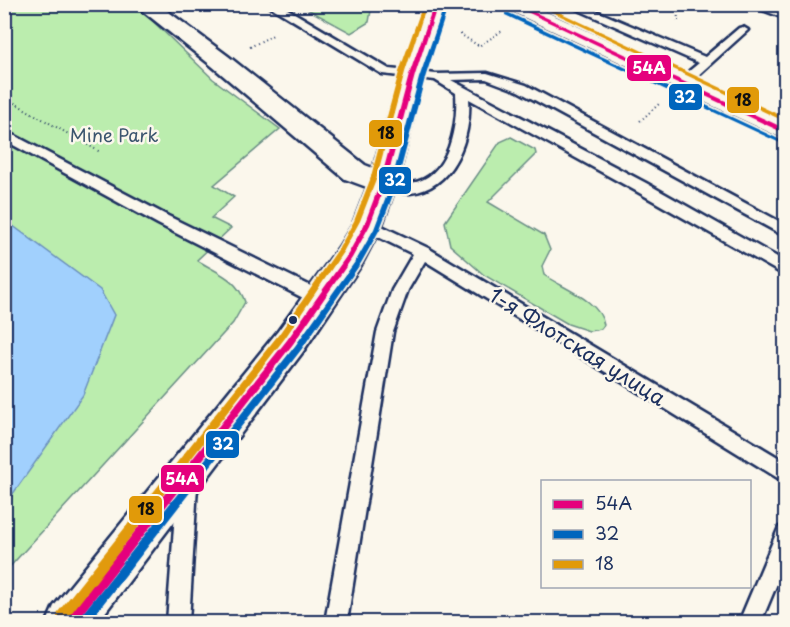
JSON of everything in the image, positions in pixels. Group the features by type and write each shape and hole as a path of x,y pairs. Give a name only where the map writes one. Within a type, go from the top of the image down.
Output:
{"main road":[{"path":"144,4 220,61 354,172 383,183"},
{"path":"70,622 188,475 321,299 350,256 367,225 424,76 436,4"},
{"path":"511,4 786,132"}],"lane":[{"path":"271,4 386,72 424,76 487,76 522,88 786,232"},
{"path":"570,4 707,62"},
{"path":"752,4 786,16"},
{"path":"681,84 743,30"},
{"path":"424,76 462,91 642,187 786,270"},
{"path":"383,183 411,188 428,182 439,172 450,158 461,131 464,105 462,91"},
{"path":"4,134 163,220 321,299"},
{"name":"1-я Флотская улица","path":"367,225 423,252 786,473"},
{"path":"336,622 385,332 394,299 405,277 423,252"},
{"path":"178,622 188,475"},
{"path":"750,622 786,534"}],"path":[{"path":"457,32 479,45 507,28"}],"green space":[{"name":"Mine Park","path":"5,5 136,5 213,79 280,129 214,185 234,197 211,218 231,228 197,260 226,277 241,294 245,302 233,323 5,572"},
{"path":"300,5 372,5 369,22 351,33"},
{"path":"511,137 535,150 536,154 488,202 544,235 550,250 542,266 544,275 595,308 604,325 601,329 589,331 568,324 484,275 450,245 445,222 500,142"}],"water":[{"path":"5,220 100,290 114,315 83,395 5,505"}],"transit line":[{"name":"18","path":"62,616 282,336 341,250 357,221 373,180 402,72 425,4"},
{"name":"54А","path":"70,622 290,342 350,256 367,225 383,183 412,75 436,4"},
{"name":"54А","path":"512,4 786,132"},
{"name":"18","path":"537,4 786,120"},
{"name":"32","path":"83,622 298,348 359,261 377,229 393,187 422,78 446,7"},
{"name":"32","path":"507,14 782,142"}]}
